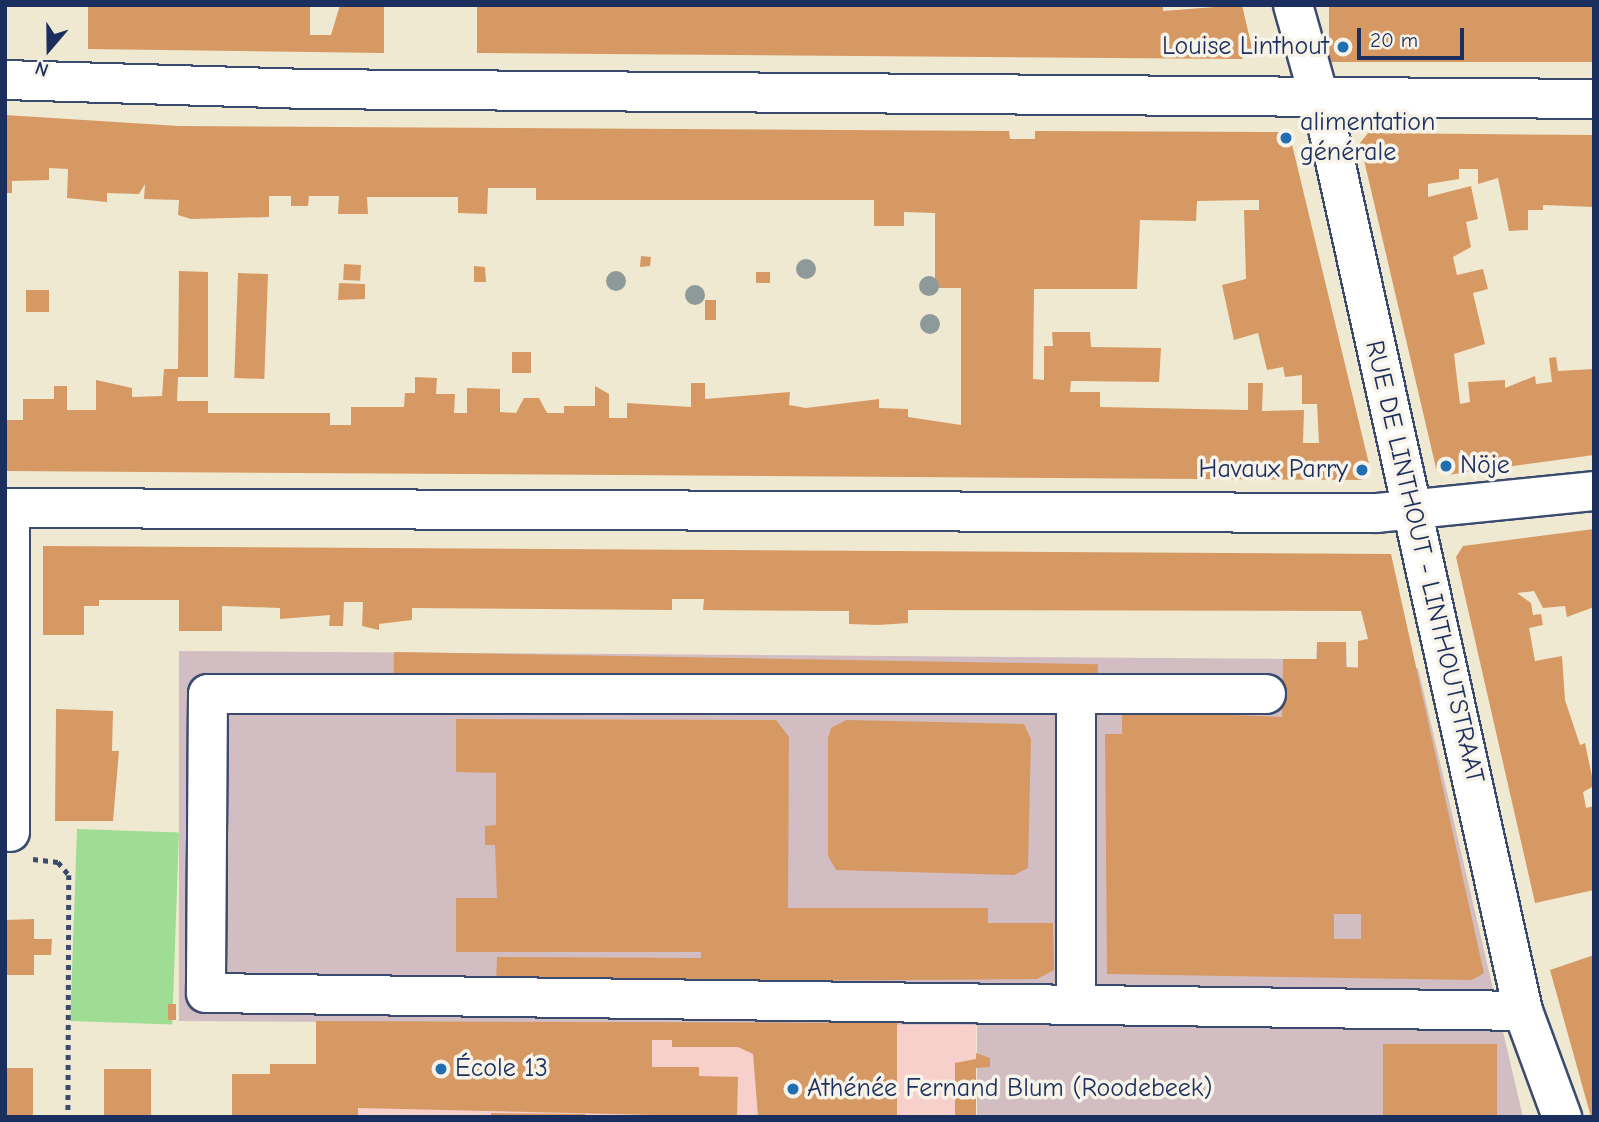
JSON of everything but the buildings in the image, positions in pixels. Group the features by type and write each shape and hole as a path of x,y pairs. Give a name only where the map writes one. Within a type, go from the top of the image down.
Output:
{"street":[{"name":"RUE DE LINTHOUT - LINTHOUTSTRAAT","path":"1293,5 1317,96 1413,512 1523,1011 1562,1117"},
{"path":"5,80 300,89 1594,99"},
{"path":"18,845 8,508 1413,512 1594,491"},
{"path":"1266,694 208,694 206,993 1076,1000 1523,1011"},
{"path":"1076,696 1076,1000"}],"path":[{"path":"18,845 58,862 69,875 68,1117"}],"shaded area":[{"path":"1317,642 1346,642 1347,667 1418,668 1523,1117 977,1117 977,1025 179,1021 179,651 1316,659"},
{"path":"316,1021 976,1024 976,1117 232,1117 232,1074 270,1074 270,1064 316,1064"}],"green space":[{"path":"77,829 179,833 172,1024 70,1021"}],"place":[{"name":"Louise Linthout","path":"1343,47"},
{"name":"alimentation générale","path":"1286,138"},
{"name":"Nöje","path":"1446,466"},
{"name":"Havaux Parry","path":"1362,470"},
{"name":"École 13","path":"441,1069"},
{"name":"Athénée Fernand Blum (Roodebeek)","path":"793,1089"}]}
